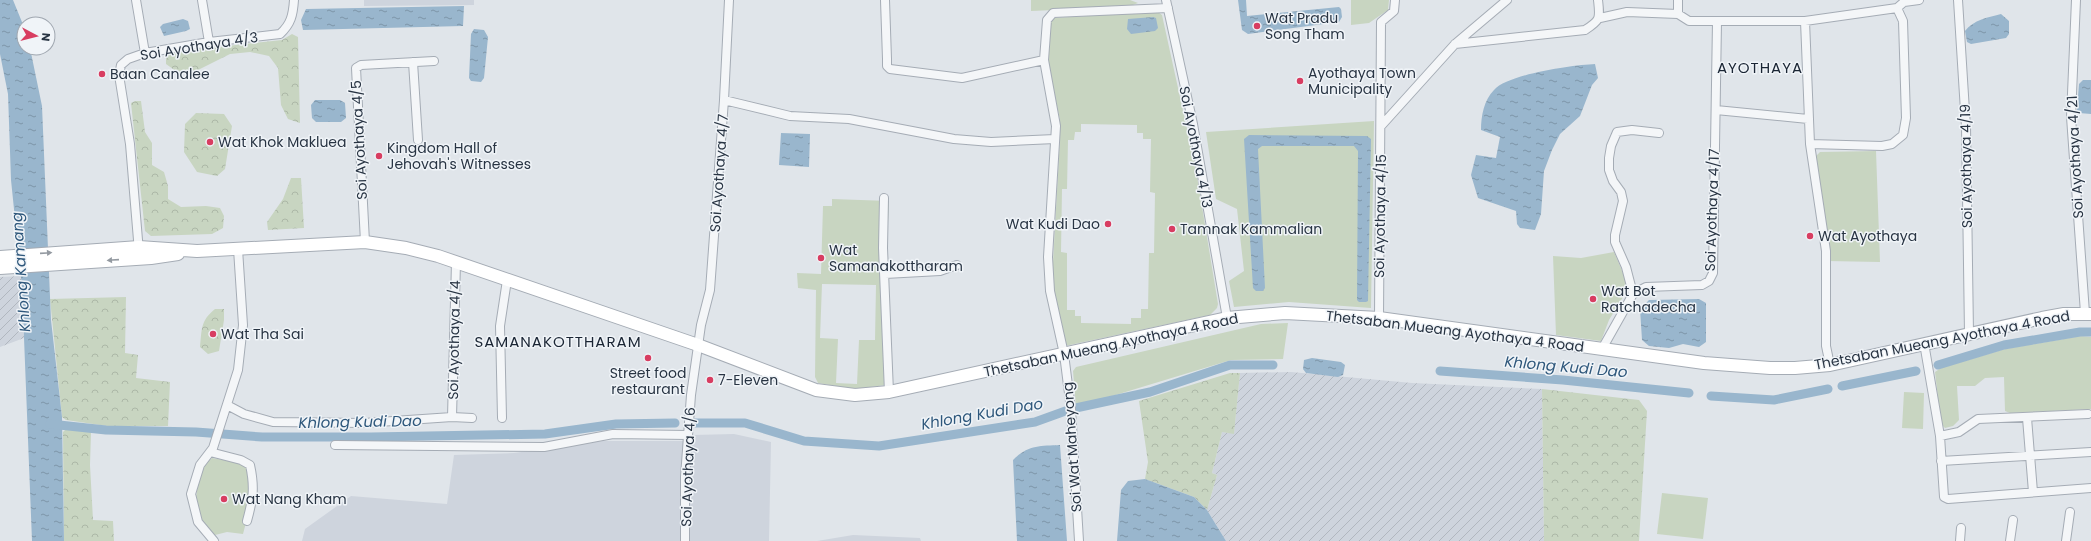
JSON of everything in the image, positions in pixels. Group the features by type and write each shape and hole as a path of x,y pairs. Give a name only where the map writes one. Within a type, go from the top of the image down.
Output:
{"street":[{"path":"136,0 145,53"},
{"path":"202,0 209,42"},
{"name":"Soi Ayothaya 4/3","path":"139,253 130,144 119,75 121,65 128,59 145,53 209,42 280,34 288,27 294,14 294,0"},
{"name":"Soi Ayothaya 4/7","path":"698,346 710,290 724,100 729,0"},
{"path":"885,0 886,59 887,66 890,69 962,78 1044,60"},
{"name":"Soi Ayothaya 4/15","path":"1379,318 1381,22 1394,11 1395,0"},
{"path":"1381,126 1455,44 1507,0"},
{"path":"1598,0 1600,18"},
{"path":"1678,0 1678,14"},
{"path":"1455,44 1585,30 1596,23 1600,18 1627,12 1678,14 1689,21 1804,21 1897,8 1904,2 1919,0"},
{"name":"Soi Ayothaya 4/19","path":"1958,0 1966,127 1969,333"},
{"name":"Soi Ayothaya 4/21","path":"2076,0 2072,122 2088,313"},
{"name":"Soi Wat Maheyong","path":"1079,541 1071,409 1064,354 1050,291 1048,257 1055,139 1054,112 1044,60 1047,20 1053,13 1167,4"},
{"name":"Soi Ayothaya 4/13","path":"1167,4 1193,128 1227,318"},
{"path":"1810,144 1882,146 1892,144 1902,135 1906,118 1903,21 1897,8"},
{"name":"Soi Ayothaya 4/17","path":"1633,294 1646,287 1702,285 1709,281 1713,273 1717,21"},
{"path":"1804,21 1810,144 1826,251 1826,346 1830,365"},
{"name":"Soi Ayothaya 4/5","path":"365,242 355,72 356,68 361,65 434,61"},
{"path":"413,62 418,140"},
{"path":"724,100 790,116 849,119 954,139 991,142 1055,139"},
{"path":"1716,110 1808,119"},
{"path":"1602,349 1633,294 1626,268 1615,242 1615,235 1623,201 1610,170 1610,152 1617,132 1632,130 1659,133"},
{"path":"884,198 883,222 889,392"},
{"name":"Thetsaban Mueang Ayothaya 4 Road","path":"0,257 65,258 365,242 406,248 456,262 698,346 816,390 855,395 889,392 1227,318 1284,313 1379,318 1704,363 1770,368 1795,368 1830,365 2042,318 2088,313"},
{"path":"214,541 198,522 191,494 200,465 211,450 238,370 243,325 238,249"},
{"name":"Thetsaban Mueang Ayothaya 4 Road","path":"0,268 65,258"},
{"name":"Soi Ayothaya 4/4","path":"452,417 456,262"},
{"path":"885,274 940,271 957,265"},
{"path":"502,418 500,326 507,280"},
{"path":"1924,343 1940,436 1944,497 1948,499 2091,488"},
{"name":"Soi Ayothaya 4/6","path":"685,541 685,477 694,364 698,346"},
{"path":"226,409 273,422 364,423 452,417 472,418"},
{"path":"1940,436 1959,432 1978,419 2027,418 2088,414"},
{"path":"2027,418 2033,492"},
{"path":"335,445 544,447 613,434 688,435"},
{"path":"211,450 241,460 250,466 255,485 254,498 248,521"},
{"path":"1941,461 2091,452"},
{"path":"2066,541 2070,512"},
{"path":"2010,541 2013,520"},
{"path":"1960,541 1961,528"}],"shaded area":[{"path":"364,0 474,0 474,5 364,6"},
{"path":"21,276 24,338 0,347 0,277"},
{"path":"1291,372 1412,383 1542,389 1544,541 1226,541 1207,510 1217,475 1212,473 1222,432 1234,433 1240,373"},
{"path":"734,434 771,442 769,541 302,541 305,529 351,496 447,504 454,455 514,453 603,441 692,441 693,435"},
{"path":"853,535 920,538 921,541 817,541"}],"green space":[{"path":"1031,0 1130,0 1138,3 1127,7 1031,11"},
{"path":"1351,0 1389,0 1388,10 1369,23 1351,25"},
{"path":"1158,12 1162,15 1196,170 1218,304 1217,308 1210,315 1065,346 1062,343 1052,280 1060,120 1048,63 1048,22 1052,18","holes":["1081,124 1137,125 1137,133 1143,133 1143,139 1151,139 1150,192 1155,193 1154,253 1149,253 1148,309 1141,309 1141,318 1131,318 1131,324 1081,323 1081,316 1075,316 1075,310 1067,310 1067,253 1061,252 1062,189 1067,189 1068,140 1074,140 1075,132 1081,132"]},
{"path":"292,34 298,37 300,123 288,119 281,105 278,68 269,56 250,52 230,54 198,70 180,74 166,64 166,57 173,52 282,40"},
{"path":"141,101 145,132 152,143 152,165 164,172 168,186 168,199 181,207 206,206 220,208 224,216 223,228 212,234 151,236 145,231 131,103"},
{"path":"196,113 224,114 232,126 225,169 217,176 197,172 184,152 185,124"},
{"path":"1374,121 1371,308 1289,302 1234,307 1229,281 1244,271 1237,209 1216,199 1206,132"},
{"path":"1876,151 1880,262 1827,261 1815,157 1820,152"},
{"path":"291,178 301,178 304,228 268,230 267,222 283,199"},
{"path":"832,199 889,201 883,326 886,385 855,389 818,383 815,377 816,290 798,288 797,273 821,274 823,206 832,206","holes":["822,284 876,285 875,340 859,340 857,384 836,383 838,339 820,338"]},
{"path":"1614,252 1629,287 1609,320 1601,341 1556,335 1553,256 1581,258"},
{"path":"126,297 125,353 138,355 136,378 170,382 168,426 107,426 66,420 62,417 50,299"},
{"path":"215,309 224,309 224,320 219,351 208,354 200,347 202,331 204,322 210,313"},
{"path":"1288,323 1283,359 1231,360 1076,407 1073,371 1076,367 1261,324"},
{"path":"2081,336 2091,337 2091,409 2010,413 2005,411 2004,377 1985,378 1975,386 1957,386 1959,420 1953,426 1945,428 1941,424 1935,372 1941,368 2005,349"},
{"path":"1230,373 1240,373 1234,434 1222,432 1212,473 1217,475 1207,510 1194,497 1145,479 1148,462 1139,401"},
{"path":"1542,389 1639,400 1647,411 1639,541 1544,541"},
{"path":"1904,392 1924,393 1923,429 1902,428"},
{"path":"66,429 91,432 90,465 93,520 113,521 114,541 64,541 63,432"},
{"path":"212,458 241,463 248,469 254,492 243,534 227,532 211,536 201,526 196,498 200,468"},
{"path":"1662,493 1708,498 1703,539 1657,534"}],"water":[{"name":"Khlong Kamang","path":"0,0 13,0 20,16 16,16 16,56 32,56 42,106 51,320 62,417 64,541 32,541 22,287 11,180 8,94 0,54"},
{"path":"1238,0 1246,0 1247,16 1339,7 1341,9 1342,17 1339,22 1248,34 1242,30"},
{"path":"464,6 463,26 303,30 301,20 306,9"},
{"path":"2001,14 2009,21 2009,34 2006,38 1971,44 1967,42 1965,31 1968,27 1991,16"},
{"path":"1156,18 1158,28 1155,31 1131,34 1127,29 1128,19"},
{"path":"183,19 188,21 190,29 164,36 160,27 163,24"},
{"path":"474,29 484,30 488,37 484,78 481,82 471,81 469,78 471,34"},
{"path":"1595,64 1598,78 1592,85 1580,116 1560,134 1544,171 1541,214 1535,230 1520,228 1517,224 1516,211 1478,198 1471,175 1476,155 1496,158 1500,137 1481,130 1482,114 1485,103 1494,90 1501,84 1513,79 1557,68"},
{"path":"2083,80 2091,80 2091,114 2079,113 2077,110 2079,84"},
{"path":"315,100 340,100 345,103 346,118 341,122 316,122 312,118 311,105"},
{"path":"781,133 810,134 809,167 779,165"},
{"path":"1249,135 1367,136 1371,139 1368,301 1359,302 1357,300 1358,151 1354,146 1262,146 1258,149 1265,288 1263,291 1256,291 1253,288 1244,139"},
{"path":"1699,299 1706,303 1706,342 1699,347 1683,344 1669,348 1649,346 1642,340 1640,309 1649,300"},
{"path":"1312,358 1341,362 1345,365 1343,375 1338,377 1306,373 1303,369 1304,360"},
{"path":"1060,445 1067,541 1017,541 1013,460 1024,451 1034,447"},
{"path":"1145,479 1194,497 1207,510 1226,541 1117,541 1121,490 1128,481"}],"waterway":[{"name":"Khlong Kudi Dao","path":"1938,365 2004,345 2080,332 2091,332"},
{"name":"Khlong Kudi Dao","path":"693,423 745,423 804,441 879,446 1035,422 1071,409 1150,392 1230,365 1273,365"},
{"name":"Khlong Kudi Dao","path":"1440,371 1563,380 1689,393"},
{"name":"Khlong Kudi Dao","path":"1842,386 1916,371"},
{"name":"Khlong Kudi Dao","path":"1711,396 1774,400 1828,389"},
{"name":"Khlong Kudi Dao","path":"50,424 106,430 196,432 262,437 371,437 545,434 616,424 675,423"}],"place":[{"name":"Wat Pradu Song Tham","path":"1257,26"},
{"name":"Baan Canalee","path":"102,74"},
{"name":"Ayothaya Town Municipality","path":"1300,81"},
{"name":"Wat Khok Makluea","path":"210,142"},
{"name":"Kingdom Hall of Jehovah's Witnesses","path":"379,156"},
{"name":"Wat Kudi Dao","path":"1108,224"},
{"name":"Tamnak Kammalian","path":"1172,229"},
{"name":"Wat Ayothaya","path":"1810,236"},
{"name":"Wat Samanakottharam","path":"821,258"},
{"name":"Wat Bot Ratchadecha","path":"1593,299"},
{"name":"Wat Tha Sai","path":"213,334"},
{"name":"Street food restaurant","path":"648,358"},
{"name":"7-Eleven","path":"710,380"},
{"name":"Wat Nang Kham","path":"224,499"}],"district":[{"name":"AYOTHAYA","path":"1760,68"},
{"name":"SAMANAKOTTHARAM","path":"558,342"}]}
